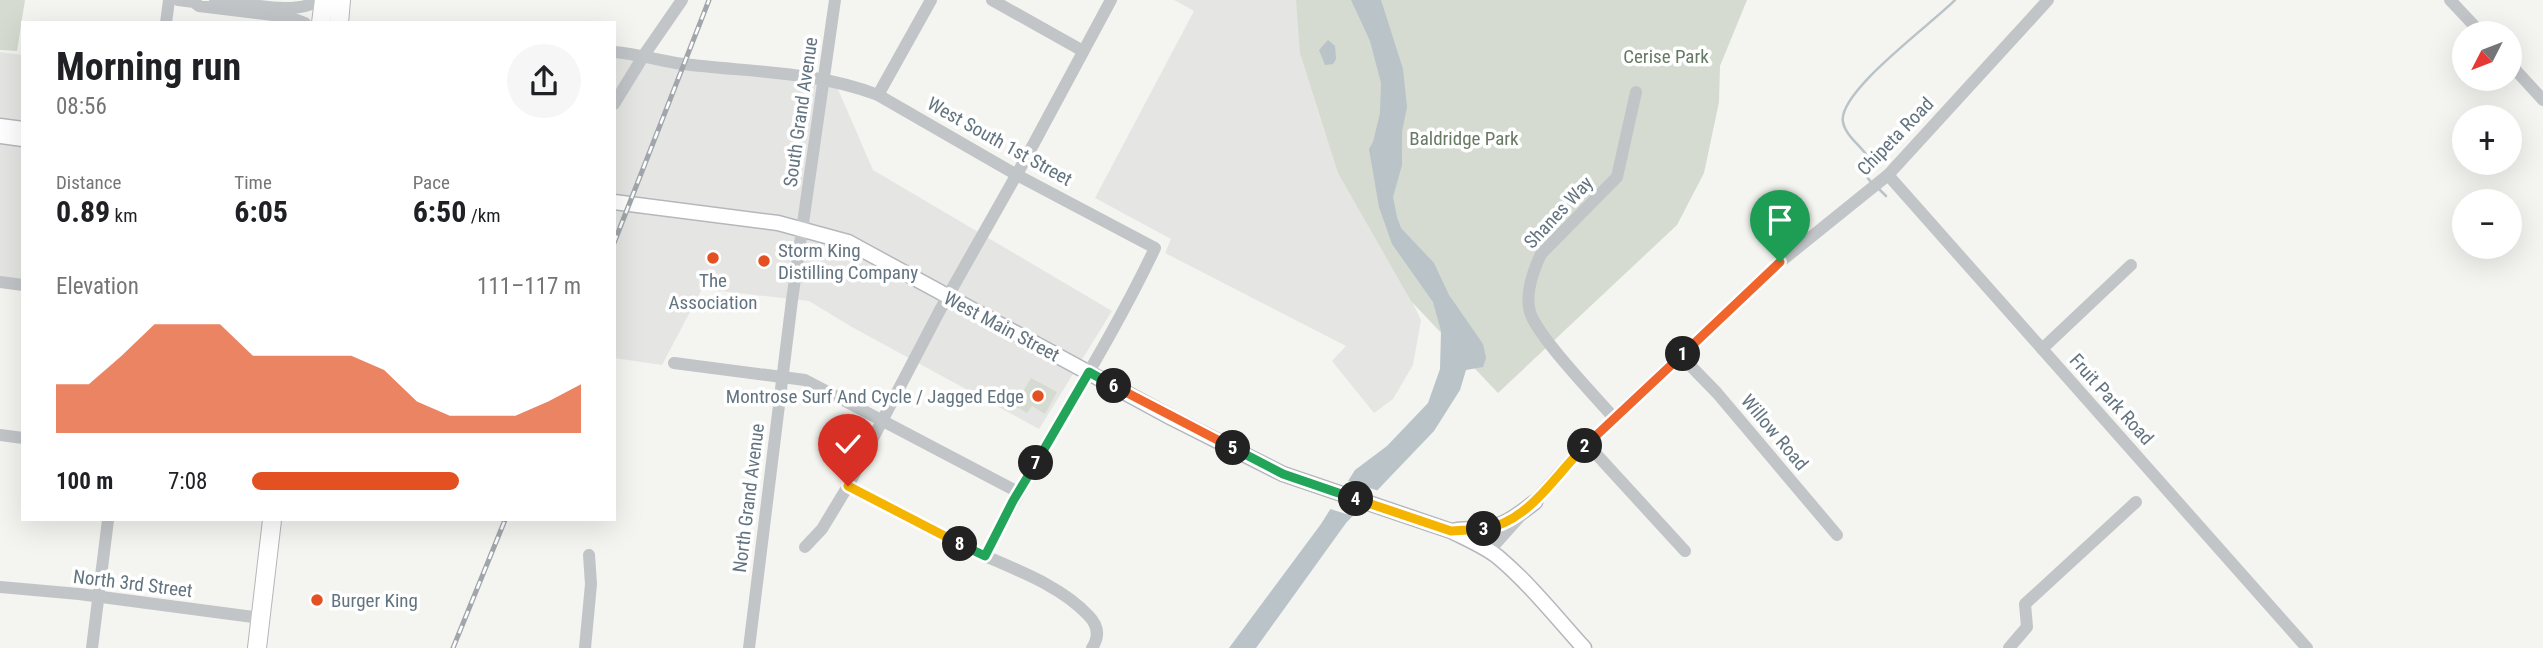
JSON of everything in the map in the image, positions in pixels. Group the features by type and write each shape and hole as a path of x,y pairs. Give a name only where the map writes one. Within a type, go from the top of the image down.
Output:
{"highway":[{"path":"324,0 325,21"},
{"path":"326,21 341,0"},
{"path":"257,648 272,521"}],"main road":[{"path":"0,126 21,129"},
{"path":"0,136 21,139"},
{"name":"West Main Street","path":"616,202 747,218 803,229 848,242 1195,430 1283,474 1451,531 1489,551 1529,587 1584,648"},
{"path":"1451,531 1499,525 1535,502"}],"street":[{"path":"166,21 169,0"},
{"path":"178,0 196,1 199,6 318,21"},
{"path":"215,0 293,9 312,5 318,0"},
{"path":"616,101 682,0"},
{"name":"South Grand Avenue","path":"803,229 835,0"},
{"path":"878,94 931,0"},
{"path":"992,0 1083,51"},
{"path":"805,547 822,529 848,486 948,296 1111,0"},
{"name":"Chipeta Road","path":"1489,551 1614,418 1780,262 1888,175 2048,0"},
{"path":"2451,0 2470,21"},
{"name":"West South 1st Street","path":"616,52 679,63 843,82 878,94 1017,174 1155,248 1089,372"},
{"path":"2522,77 2543,100"},
{"name":"Shanes Way","path":"1614,418 1540,331 1530,311 1530,291 1541,254 1617,177 1636,92"},
{"name":"Fruit Park Road","path":"1888,175 2300,646"},
{"name":"North Grand Avenue","path":"749,648 803,229"},
{"path":"2042,349 2131,265"},
{"path":"0,282 21,285"},
{"name":"Willow Road","path":"1681,356 1717,393 1837,535"},
{"path":"674,363 805,380 1018,492"},
{"path":"985,556 1018,492 1089,372"},
{"path":"0,435 21,438"},
{"path":"1587,444 1685,551"},
{"path":"848,486 1058,591 1089,615 1098,631 1092,648"},
{"path":"2009,648 2027,627 2025,604 2136,502"},
{"path":"92,648 108,521"},
{"path":"585,648 591,584 589,555"},
{"name":"North 3rd Street","path":"0,587 261,618"}],"shaded area":[{"path":"1174,0 1296,0 1398,272 1421,320 1413,365 1393,399 1374,413 1332,361 1346,346 1165,253 1171,239 1095,198 1194,11"},
{"path":"1351,0 1381,0 1403,69 1407,107 1402,132 1402,165 1393,197 1401,228 1434,263 1449,295 1483,344 1486,358 1483,367 1466,370 1460,390 1434,431 1346,523 1256,648 1229,648 1321,524 1355,470 1387,446 1428,403 1440,369 1441,331 1433,302 1392,244 1379,207 1369,149 1380,113 1381,83 1370,41"},
{"path":"1328,40 1335,46 1336,59 1333,64 1325,65 1319,50"},
{"path":"0,52 21,55 21,282 0,280"},
{"path":"616,52 837,87 873,170 1112,311 1039,429 809,301 702,289 662,365 616,358"}],"green space":[{"path":"0,0 25,0 17,51 0,50"},
{"path":"1296,0 1747,0 1720,66 1719,102 1704,173 1677,225 1498,393 1411,301 1338,173 1300,53"},
{"name":"Montrose Surf And Cycle / Jagged Edge","path":"1031,378 1057,392 1045,414 1032,406 1027,413 1015,406"}],"pier":[{"path":"1345,480 1379,491 1356,517 1327,508"}],"waterway":[{"path":"1871,182 1863,172 1868,157 1844,127 1845,109 1870,76 1955,0"},
{"path":"1879,189 1886,196"}],"railway":[{"path":"616,238 709,0"},
{"path":"453,648 505,521"}],"place":[{"name":"The Association","path":"713,258"},
{"name":"Storm King Distilling Company","path":"764,261"},
{"name":"Montrose Surf And Cycle / Jagged Edge","path":"1038,396"},
{"name":"Burger King","path":"317,600"}],"route":[{"path":"848,486 985,556 1013,501 1089,372 1283,474 1451,531 1491,528 1508,522 1535,502 1587,444 1780,262"}],"park label":[{"name":"Cerise Park","path":"1666,56"},
{"name":"Baldridge Park","path":"1464,138"}]}
